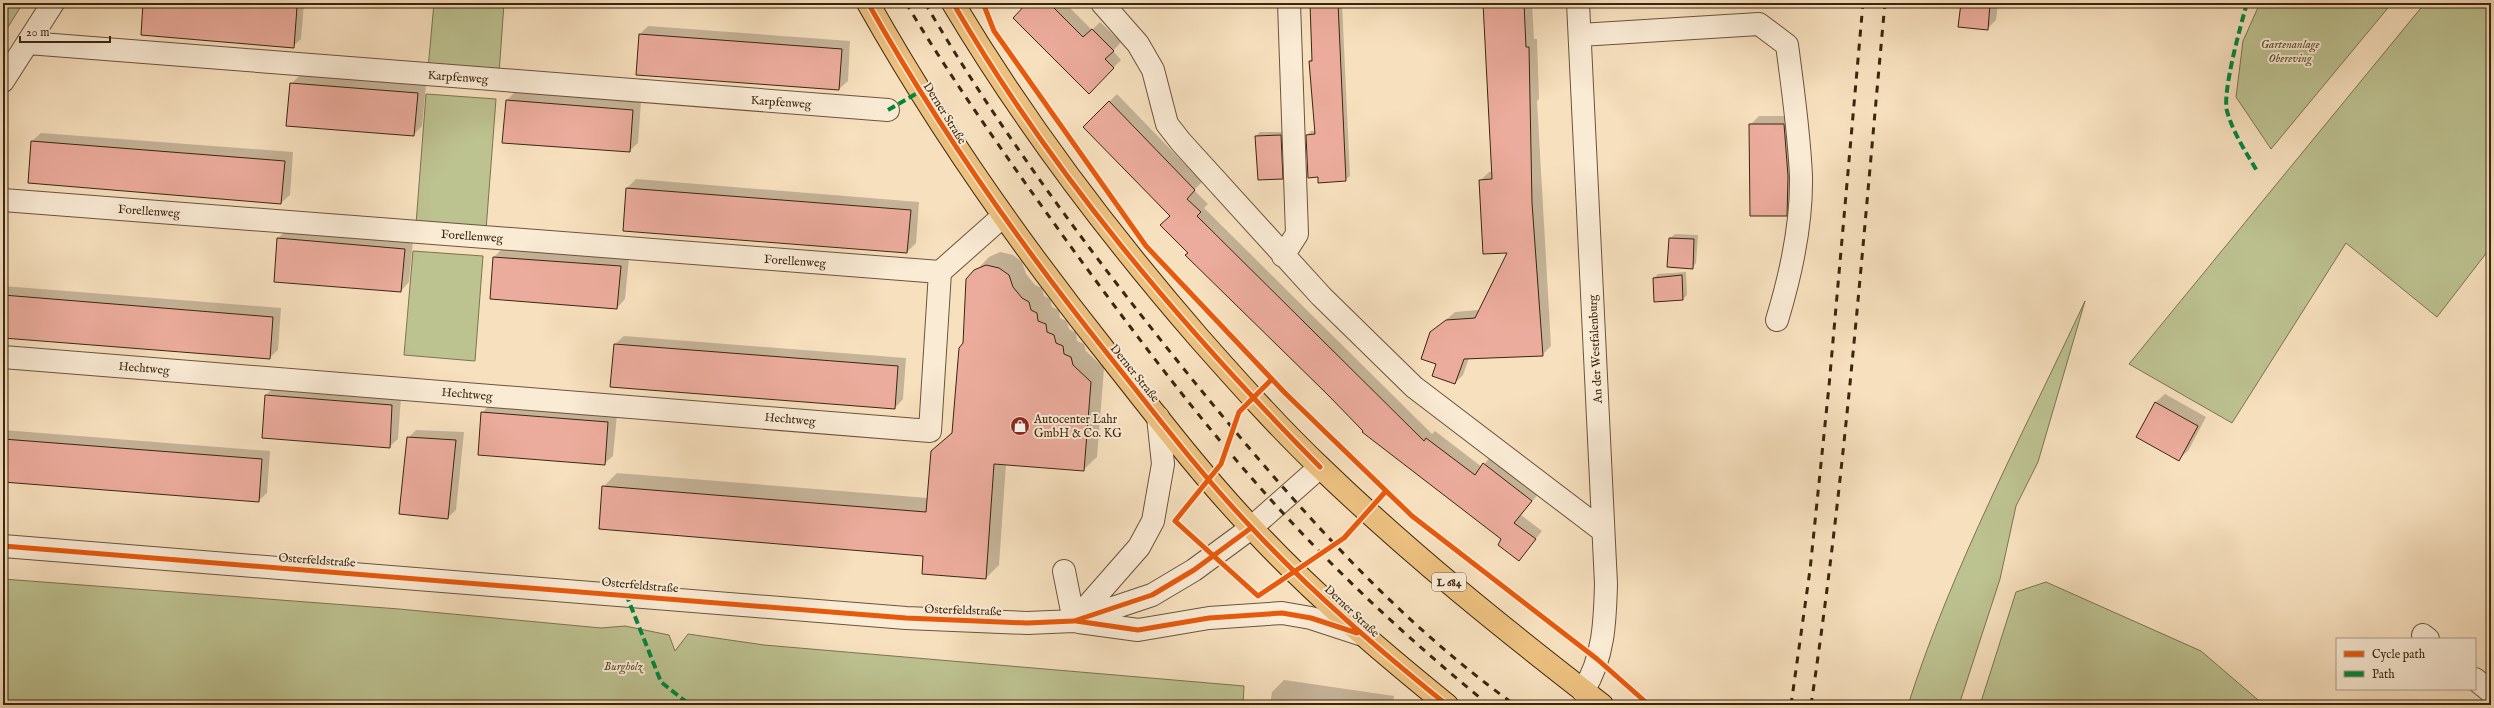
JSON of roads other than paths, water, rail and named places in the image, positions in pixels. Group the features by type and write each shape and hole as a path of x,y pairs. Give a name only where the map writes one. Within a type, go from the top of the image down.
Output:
{"main road":[{"name":"Derner Straße","path":"868,3 919,92 1002,217 1208,480 1251,528 1360,634 1447,705"},
{"name":"L 684","path":"954,4 1010,94 1062,168 1118,242 1253,399 1320,467 1419,557 1602,705"}],"street":[{"path":"3,81 53,3"},
{"path":"1102,3 1138,44 1153,70 1167,124 1181,142 1283,256 1348,324 1414,387 1604,531"},
{"path":"1283,256 1297,234 1289,3"},
{"name":"An der Westfalenburg","path":"1578,3 1606,584 1604,628 1592,677 1583,691"},
{"path":"1580,35 1759,24 1787,45 1801,177 1796,239 1789,280 1777,320"},
{"name":"Karpfenweg","path":"28,43 888,110"},
{"name":"Forellenweg","path":"3,200 940,272"},
{"path":"940,272 1002,217"},
{"name":"Hechtweg","path":"3,357 930,431 940,272"},
{"path":"1074,621 1139,548 1153,522 1163,464 1158,417"},
{"name":"Osterfeldstraße","path":"3,546 906,618 1027,622 1074,621 1152,595 1194,570 1251,528 1320,467"},
{"path":"1064,571 1074,621"},
{"path":"1074,621 1138,630 1209,618 1282,613 1311,618 1360,634"},
{"path":"2476,680 2491,692"}],"railway":[{"path":"906,3 963,93 1066,240 1144,345 1226,448 1287,517 1351,583 1419,646 1489,705"},
{"path":"925,3 986,102 1053,198 1123,292 1232,427 1306,513 1385,595 1470,671 1515,705"},
{"path":"1791,705 1810,570 1829,386 1863,3"},
{"path":"1811,705 1844,442 1885,3"}],"place":[{"name":"Autocenter Lahr GmbH & Co. KG","path":"1020,426"}],"park label":[{"name":"Gartenanlage Obereving","path":"2290,51"},
{"name":"Burgholz","path":"623,666"}]}
